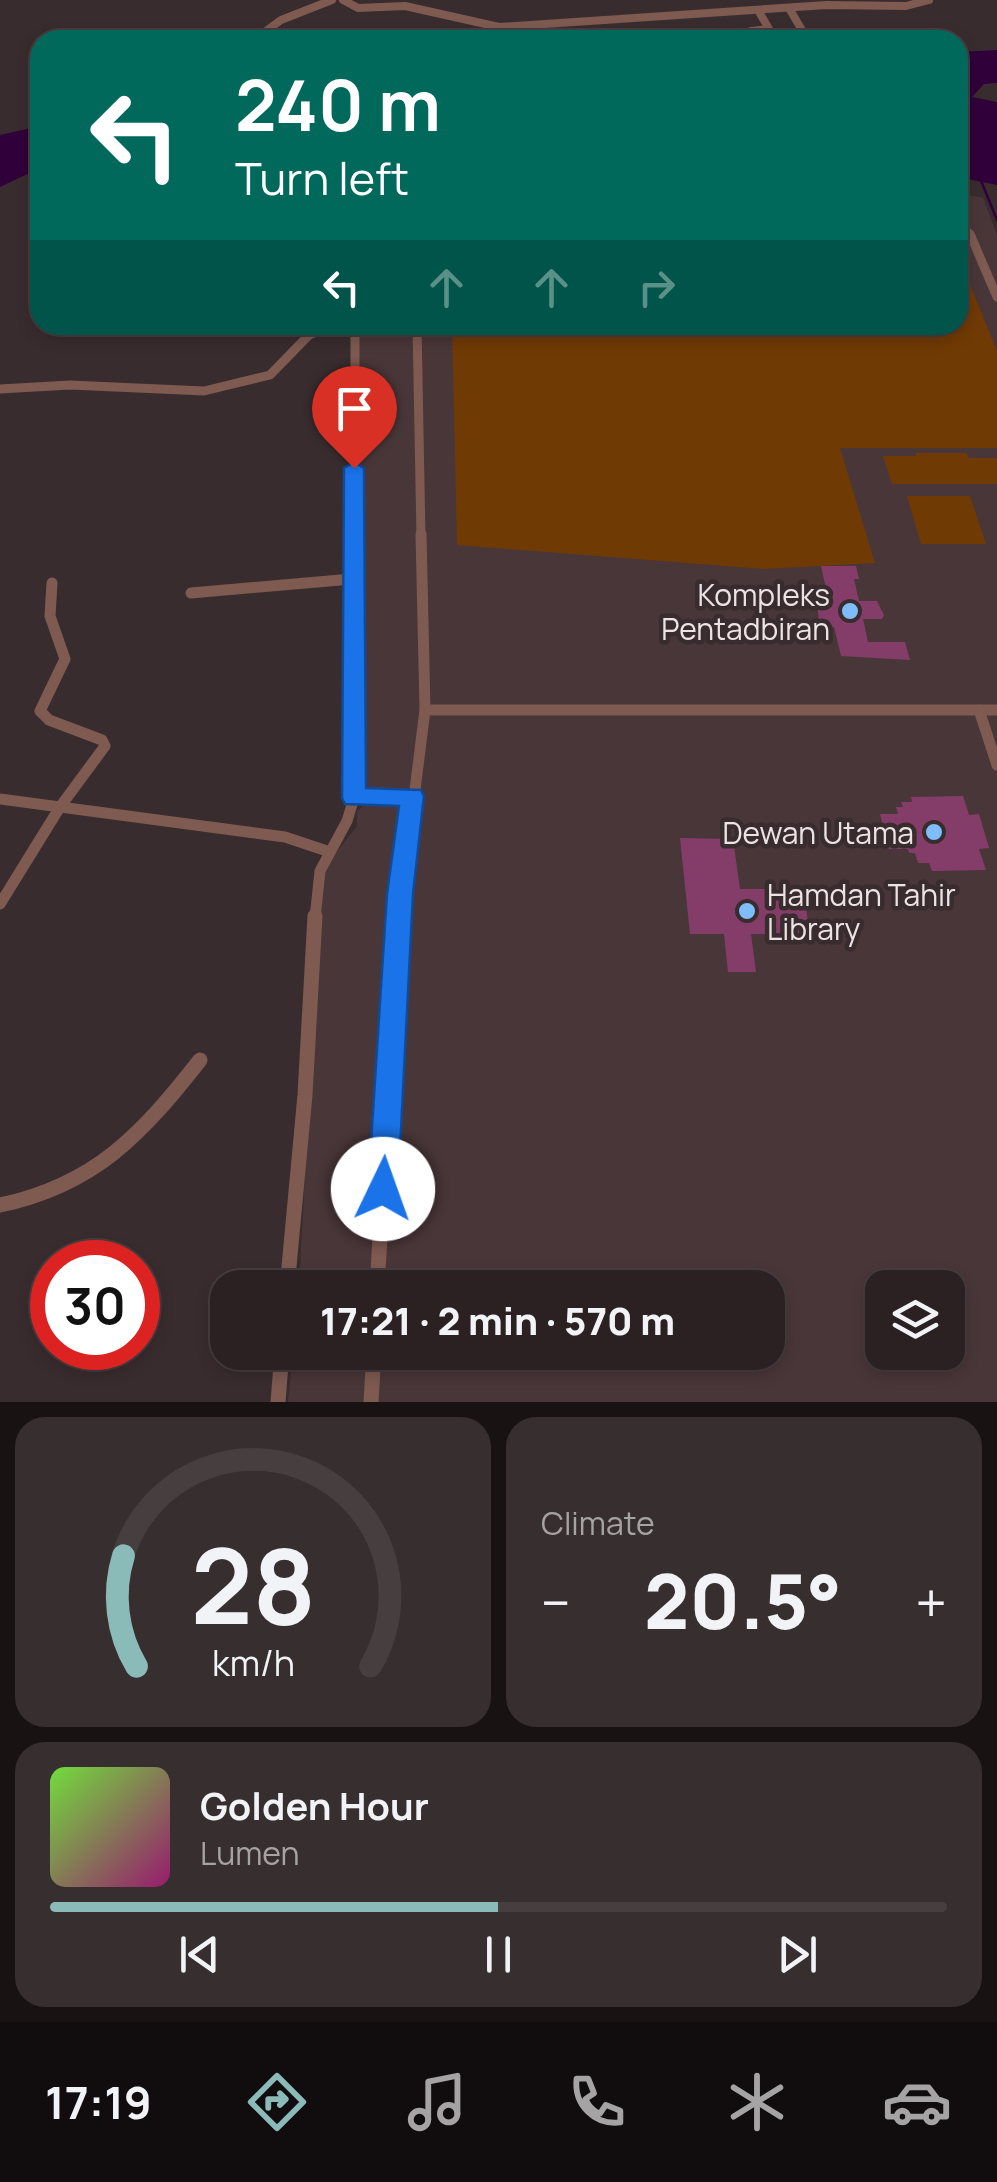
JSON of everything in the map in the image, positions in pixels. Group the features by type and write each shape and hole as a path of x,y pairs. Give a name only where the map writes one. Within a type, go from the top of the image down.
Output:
{"street":[{"path":"268,30 281,20 332,0"},
{"path":"344,0 358,8 405,6 490,26 790,8 906,6 929,0"},
{"path":"790,8 803,30"},
{"path":"758,10 769,29 760,30"},
{"path":"578,19 585,30"},
{"path":"968,234 977,246 997,297"},
{"path":"0,389 70,385 204,391 270,376 311,335"},
{"path":"289,1270 305,1096 316,882 348,826 354,798 355,335"},
{"path":"379,1270 400,894 424,710 417,335"},
{"path":"191,593 352,579"},
{"path":"0,904 60,807 104,746 102,740 49,720 40,711 65,659 50,616 52,583"},
{"path":"424,710 997,710"},
{"path":"979,710 997,764"},
{"path":"354,798 412,796"},
{"path":"0,800 285,837 330,852"},
{"path":"0,1205 48,1194 103,1166 160,1111 200,1060"},
{"path":"278,1402 281,1370"},
{"path":"371,1402 373,1370"}],"shaded area":[{"path":"997,50 997,83 984,84 972,97 997,102 997,185 968,179 968,51"},
{"path":"30,128 30,173 0,187 0,135"},
{"path":"968,195 983,198 997,235 997,1402 288,1402 291,1370 785,1370 785,1270 300,1270 321,879 328,863 357,826 362,788 356,784 359,335 968,335"},
{"path":"968,280 997,351 997,448 840,448 875,563 765,569 457,545 452,335 968,335"},
{"path":"966,453 969,458 997,458 997,484 892,484 883,456"},
{"path":"907,496 970,496 986,544 921,544"}],"building":[{"name":"Kompleks Pentadbiran","path":"821,566 856,566 859,579 854,579 859,601 877,601 884,615 882,619 863,619 868,642 905,642 910,660 841,656 834,627 823,627 819,619 815,593 827,593"},
{"name":"Dewan Utama","path":"963,796 969,815 979,814 989,848 979,849 986,870 932,871 929,863 918,863 915,853 908,849 889,849 880,814 898,814 896,807 903,807 901,802 912,802 911,797"},
{"name":"Hamdan Tahir Library","path":"680,838 733,839 740,889 803,889 810,934 751,934 756,972 728,972 724,934 690,934"}],"waterway":[{"path":"980,178 997,220"}],"place":[{"name":"Kompleks Pentadbiran","path":"850,611"},
{"name":"Dewan Utama","path":"934,832"},
{"name":"Hamdan Tahir Library","path":"747,911"}],"route":[{"path":"354,468 354,798 412,796 400,894 383,1189"}]}
